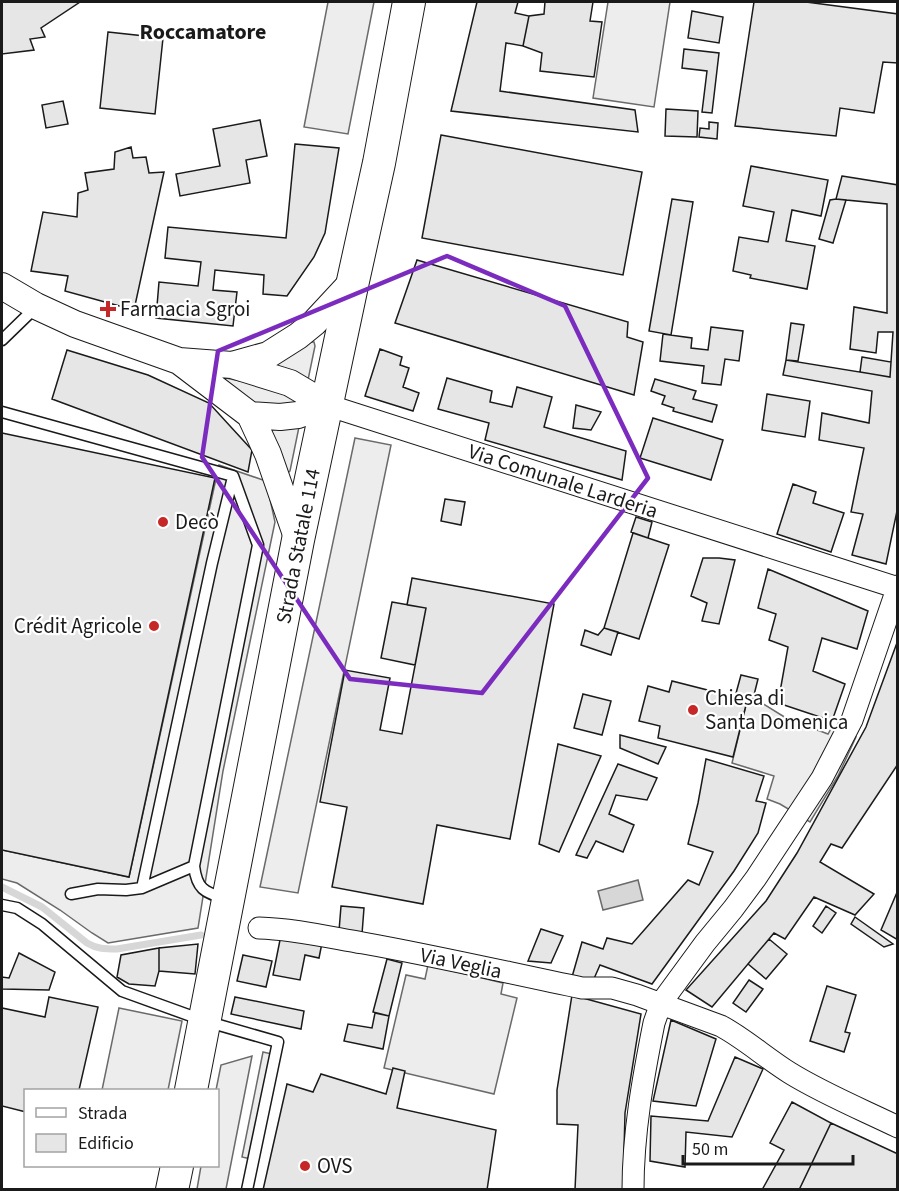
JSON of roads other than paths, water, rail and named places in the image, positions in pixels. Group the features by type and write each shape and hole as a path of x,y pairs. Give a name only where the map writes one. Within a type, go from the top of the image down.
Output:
{"main road":[{"name":"Strada Statale 114","path":"191,1089 298,540 384,140 409,2"},
{"path":"172,1190 177,1167"}],"street":[{"name":"Via Comunale Larderia","path":"232,365 268,355 298,336 314,323 353,281"},
{"name":"Via Comunale Larderia","path":"2,286 36,306 75,324 179,361 232,365 290,383 327,405 897,587"},
{"name":"Via Comunale Larderia","path":"179,361 250,415 268,454 298,540"},
{"path":"250,415 280,417 298,415 327,405"},
{"path":"633,1190 637,1116 654,1023 662,1004 705,943 756,878 822,778 852,720 897,587"},
{"name":"Via Veglia","path":"259,928 310,933 582,988 612,988 637,995 726,1029 776,1064 820,1090 897,1126"}],"lane":[{"path":"2,340 36,306"},
{"path":"2,412 233,476"},
{"path":"228,900 206,892 195,880 194,866 258,545 233,476"},
{"path":"142,888 233,476"},
{"path":"71,894 98,889 142,888 194,866"},
{"path":"2,905 17,908 42,924 122,991 205,1021 278,1042 247,1190"}],"waterway":[{"path":"2,887 42,907 87,943 98,948 117,949 201,935"}],"place":[{"name":"Farmacia Sgroi","path":"108,309"},
{"name":"Decò","path":"163,522"},
{"name":"Crédit Agricole","path":"154,626"},
{"name":"Chiesa di Santa Domenica","path":"693,710"},
{"name":"OVS","path":"305,1166"}],"district":[{"name":"Roccamatore","path":"203,31"}]}
